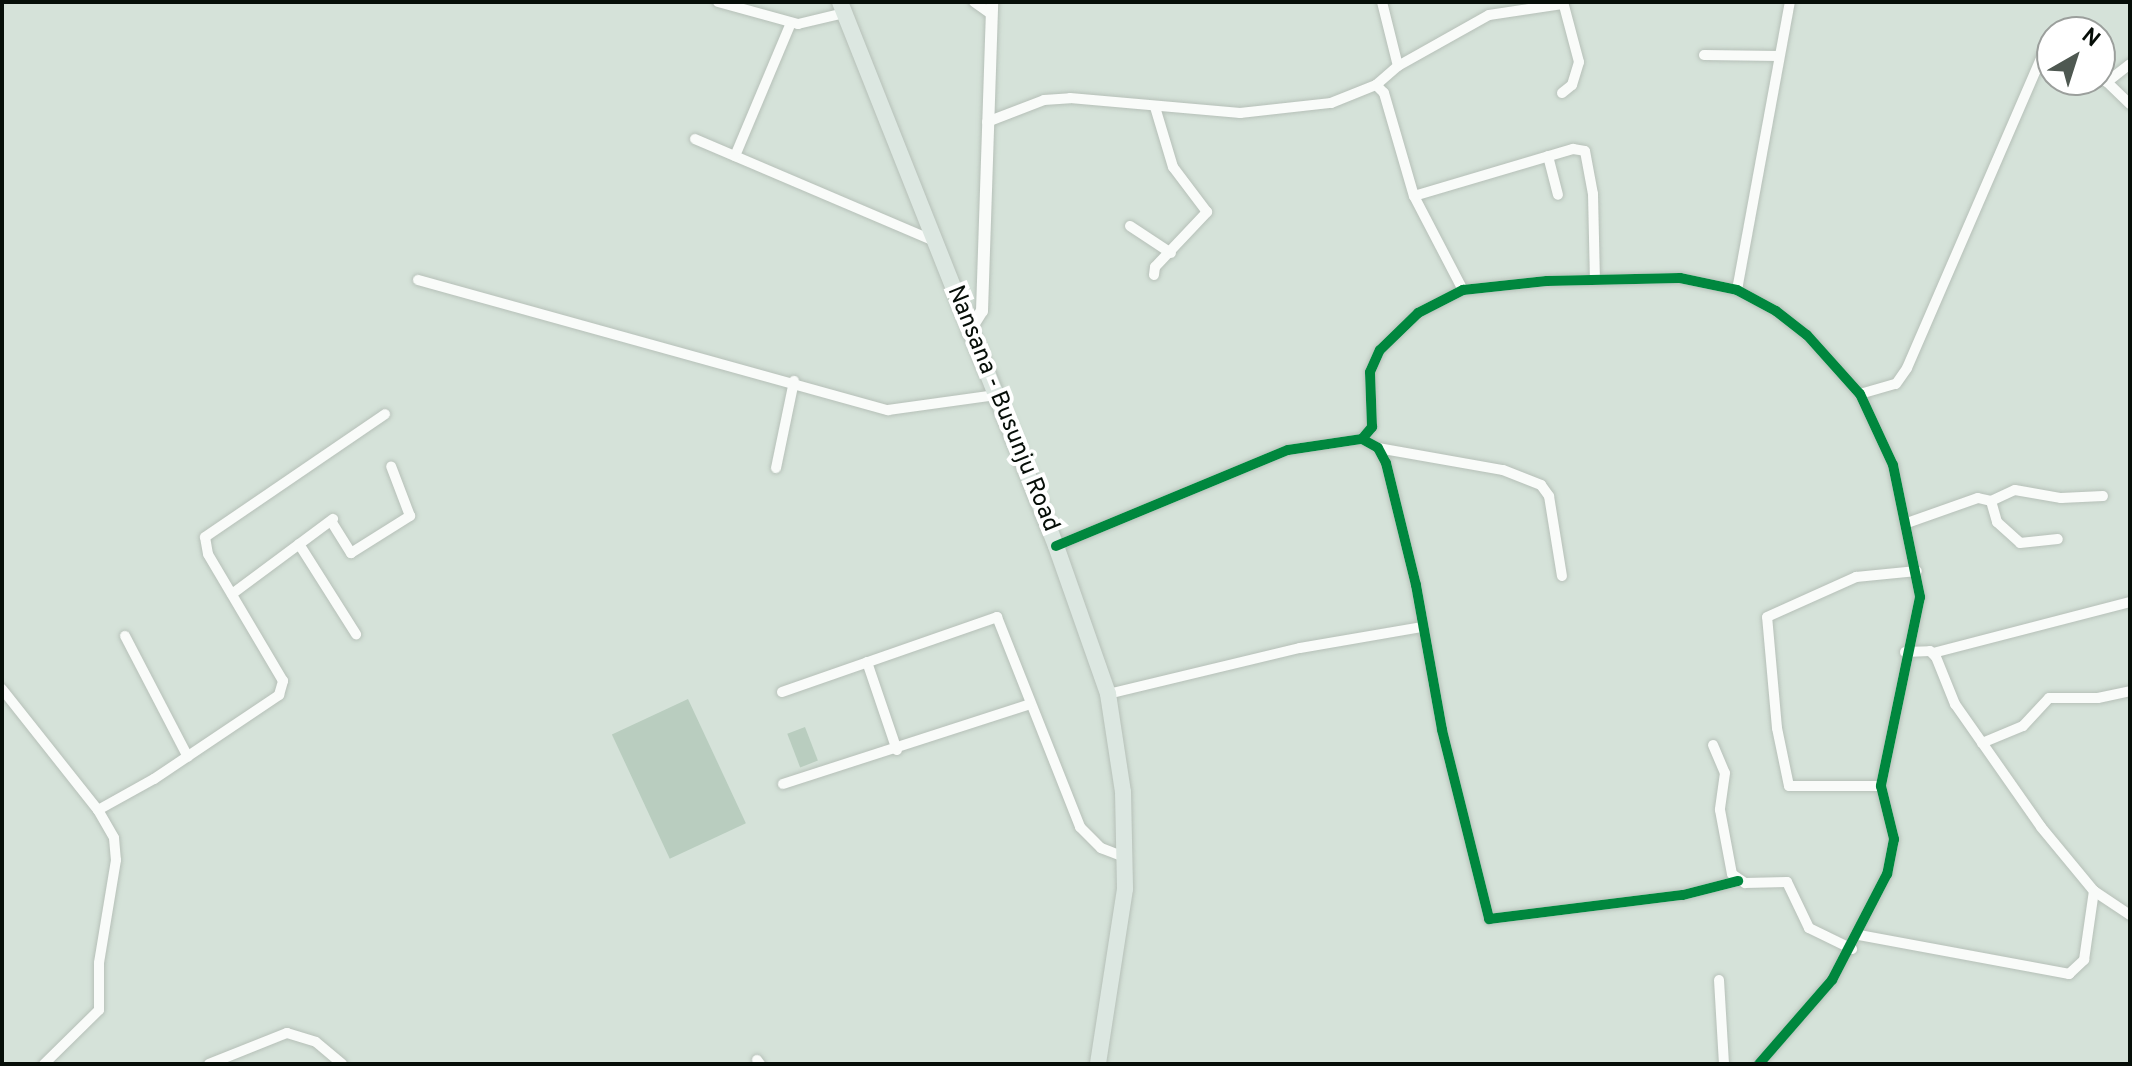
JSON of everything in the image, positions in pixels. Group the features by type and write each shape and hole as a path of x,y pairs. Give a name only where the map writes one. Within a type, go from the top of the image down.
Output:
{"main road":[{"name":"Nansana - Busunju Road","path":"842,7 937,242 968,333 1056,546 1108,694 1123,792 1125,889 1098,1064"}],"street":[{"path":"718,2 791,23 842,7"},
{"path":"968,333 982,311 991,8 974,2"},
{"path":"1382,2 1398,66"},
{"path":"1737,290 1790,2"},
{"path":"987,122 1044,100 1070,98 1155,107 1274,111 1331,103 1376,85 1398,66 1489,15 1562,3 1579,62 1572,85 1562,93"},
{"path":"735,156 791,23"},
{"path":"1704,55 1779,56"},
{"path":"1860,394 1896,384 1907,368 2036,68"},
{"path":"1376,85 1384,93 1414,196 1463,290"},
{"path":"1154,275 1155,267 1207,212 1173,167 1155,107"},
{"path":"695,139 937,242"},
{"path":"1414,196 1548,156 1585,151 1595,280"},
{"path":"1548,156 1558,195"},
{"path":"1130,226 1171,253"},
{"path":"1362,439 1372,427 1370,372 1380,350 1418,313 1463,290 1595,280 1680,278 1737,290 1807,335 1860,394 1893,465 1917,571 1918,621 1905,652 1881,786 1894,850 1852,949 1817,1002 1759,1064"},
{"path":"418,280 794,381 888,410 996,395"},
{"path":"776,468 794,381"},
{"path":"98,810 274,701 283,688 208,554 205,537 385,414"},
{"path":"1056,546 1288,450 1362,439 1378,448 1503,470 1541,485 1549,496 1562,576"},
{"path":"1378,448 1416,585 1421,627 1489,919 1683,895 1738,881 1787,882 1809,928 1852,949"},
{"path":"232,594 334,519 351,553 410,516 391,466"},
{"path":"1907,523 1978,498 1991,501 2015,490 2061,498 2103,496"},
{"path":"1991,501 1997,522 2013,540 2058,539"},
{"path":"299,544 356,634"},
{"path":"1881,786 1789,786 1775,716 1767,617 1856,577 1917,571"},
{"path":"1905,652 1933,653 2130,602"},
{"path":"782,692 997,617 1080,827 1101,848 1125,857"},
{"path":"1108,694 1300,648 1421,627"},
{"path":"125,636 188,757"},
{"path":"1933,653 1955,704 1982,743 2094,891 2130,915"},
{"path":"867,662 897,750"},
{"path":"2,689 98,810 114,838 116,860 99,963 99,1010 44,1064"},
{"path":"1982,743 2023,726 2049,698 2098,698 2130,691"},
{"path":"783,784 897,750 1030,704"},
{"path":"1713,745 1725,773 1720,810 1732,874 1738,881"},
{"path":"1859,935 2069,974 2084,960 2094,891"},
{"path":"1719,980 1724,1064"},
{"path":"209,1064 287,1033 316,1042 342,1064"}],"green space":[{"path":"688,699 746,823 670,859 612,734"},
{"path":"805,727 818,761 800,767 787,734"}],"cycle path":[{"path":"1056,546 1288,450 1362,439 1372,427 1370,372 1380,350 1418,313 1463,290 1547,281 1680,278 1737,290 1776,311 1807,335 1860,394 1893,465 1920,597 1881,786 1894,839 1887,874 1832,980 1759,1064"},
{"path":"1362,439 1378,448 1386,463 1416,585 1442,730 1489,919 1683,895 1738,881"}]}
